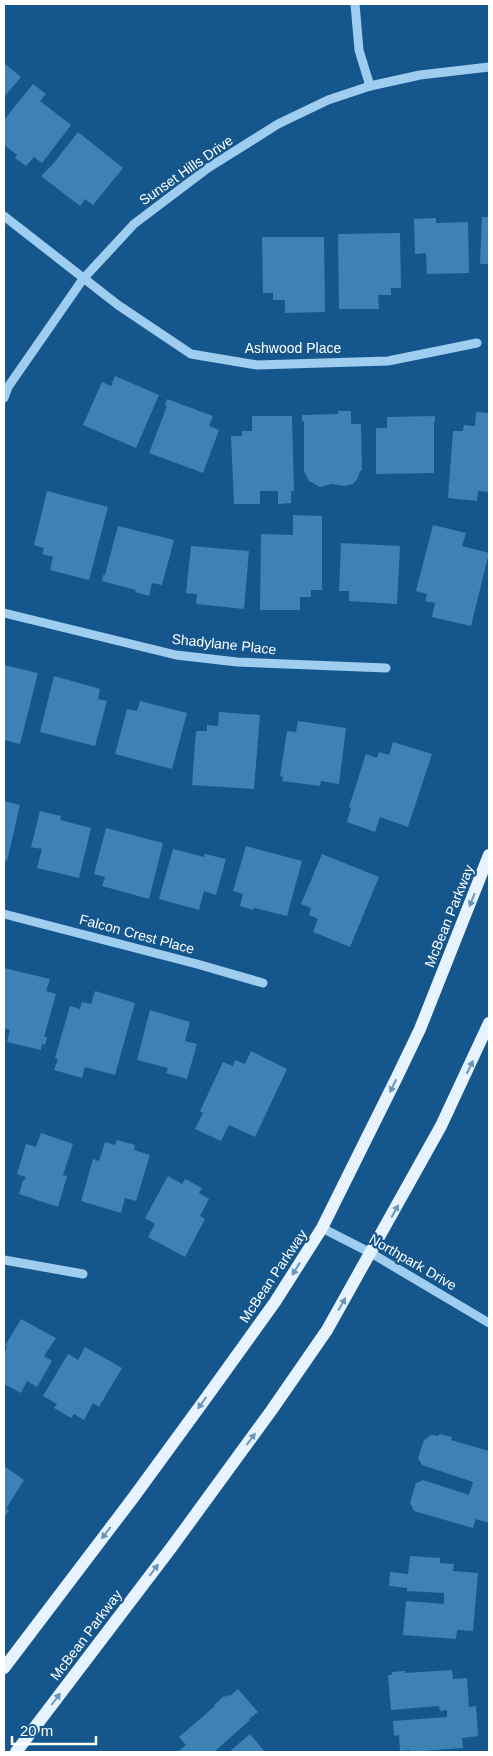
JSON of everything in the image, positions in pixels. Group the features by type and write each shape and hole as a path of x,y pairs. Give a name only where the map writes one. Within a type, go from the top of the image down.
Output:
{"main road":[{"name":"McBean Parkway","path":"4,1668 206,1398 275,1302 322,1228 417,1035 489,855"},
{"name":"McBean Parkway","path":"16,1752 165,1556 271,1411 327,1330 441,1126 489,1024"}],"street":[{"path":"355,4 359,50 370,86"},
{"name":"Sunset Hills Drive","path":"4,398 8,387 83,279 134,224 208,168 278,124 328,100 370,86 420,75 489,67"},
{"name":"Ashwood Place","path":"4,216 118,305 191,354 256,365 388,362 477,343"},
{"name":"Shadylane Place","path":"4,613 176,655 237,662 386,668"},
{"name":"Falcon Crest Place","path":"4,914 263,983"},
{"name":"Northpark Drive","path":"322,1228 489,1322"},
{"path":"4,1260 83,1274"}],"building":[{"path":"4,63 21,77 4,97"},
{"path":"33,84 46,94 40,101 71,125 42,163 34,157 26,166 15,158 17,155 4,145 4,120"},
{"path":"78,132 123,168 93,205 85,199 80,206 41,176"},
{"path":"482,217 489,217 489,264 480,264"},
{"path":"436,218 436,223 468,222 469,273 427,274 426,253 415,254 414,219"},
{"path":"400,233 401,288 391,288 391,295 378,295 379,309 339,309 338,234"},
{"path":"262,237 324,237 325,312 285,313 285,300 273,300 273,293 263,293"},
{"path":"115,376 159,395 136,448 83,425 102,382 111,386"},
{"path":"167,399 213,416 209,426 219,430 203,473 149,453 167,406 165,405"},
{"path":"338,411 351,411 351,424 361,424 362,471 360,471 358,478 353,484 344,486 332,484 320,487 309,481 304,471 304,421 302,421 302,415 338,414"},
{"path":"476,412 489,413 489,492 478,491 477,501 448,498 453,431 463,431 464,425 475,426"},
{"path":"252,416 292,416 294,491 291,491 291,503 278,504 278,491 260,491 260,504 234,504 231,436 242,436 242,431 252,431"},
{"path":"435,416 434,473 376,474 376,428 387,428 387,417"},
{"path":"47,491 108,507 89,580 50,570 53,557 42,554 44,548 34,545"},
{"path":"293,515 322,516 322,590 311,590 311,597 300,597 300,610 260,610 261,534 293,535"},
{"path":"433,525 466,533 462,546 489,553 471,626 432,617 435,603 425,601 427,594 416,591"},
{"path":"118,526 174,540 162,585 152,583 149,596 135,592 136,590 102,581"},
{"path":"341,543 400,546 397,604 349,601 349,591 339,591"},
{"path":"191,546 249,551 244,609 196,604 197,594 186,593"},
{"path":"4,665 38,673 20,744 4,740"},
{"path":"54,676 100,689 98,699 107,701 95,746 40,732"},
{"path":"140,701 187,713 172,769 115,754 127,709 137,711"},
{"path":"219,712 260,715 254,789 192,785 196,731 207,731 207,725 218,726"},
{"path":"298,721 346,728 339,784 321,781 320,786 282,781 283,777 280,776 287,731 296,732"},
{"path":"393,742 432,754 408,827 380,817 375,832 347,822 351,808 349,807 366,754 377,758 379,752 389,755"},
{"path":"4,801 20,805 7,861 4,860"},
{"path":"40,811 61,816 60,820 91,828 79,878 37,868 42,849 31,847"},
{"path":"106,828 163,843 149,899 102,886 105,877 94,874"},
{"path":"246,846 302,861 287,916 240,906 243,894 233,891"},
{"path":"173,849 204,857 205,854 226,859 216,895 204,891 199,910 159,899"},
{"path":"322,854 379,877 350,947 313,932 318,919 309,915 311,908 301,904"},
{"path":"4,968 50,979 46,991 56,994 44,1037 47,1037 45,1045 42,1044 41,1050 7,1042 10,1030 4,1028"},
{"path":"95,991 135,1003 115,1075 85,1067 82,1078 54,1070 58,1059 55,1058 70,1006 80,1009 82,1002 91,1004"},
{"path":"150,1010 190,1022 185,1041 197,1044 187,1079 166,1073 168,1068 137,1060"},
{"path":"251,1051 287,1069 255,1137 229,1125 221,1141 195,1129 203,1113 200,1111 223,1062 233,1066 235,1060 245,1064"},
{"path":"41,1133 73,1144 63,1175 67,1176 58,1207 19,1194 23,1180 26,1177 17,1174 26,1144 36,1147"},
{"path":"117,1140 135,1145 134,1150 150,1155 136,1201 125,1198 121,1213 81,1201 93,1159 99,1161 105,1142 115,1145"},
{"path":"168,1176 182,1184 185,1179 202,1188 199,1193 209,1199 200,1216 205,1219 185,1257 148,1237 155,1224 145,1218"},
{"path":"21,1319 56,1338 44,1356 52,1361 37,1387 27,1381 21,1393 4,1384 4,1353 7,1347 5,1346"},
{"path":"85,1347 122,1368 99,1407 93,1403 84,1420 74,1414 71,1418 54,1408 57,1404 43,1396 68,1354 78,1360"},
{"path":"439,1434 452,1437 451,1440 489,1451 489,1523 476,1519 473,1528 414,1511 410,1503 416,1483 423,1480 469,1495 473,1482 422,1465 418,1458 424,1440 431,1435 439,1436"},
{"path":"4,1466 24,1480 6,1509 9,1510 4,1518"},
{"path":"410,1556 440,1558 440,1563 454,1564 453,1571 478,1573 473,1631 457,1630 456,1639 403,1635 406,1601 444,1604 444,1593 407,1591 407,1588 389,1586 390,1572 408,1574"},
{"path":"452,1670 453,1679 467,1678 469,1707 476,1706 478,1736 462,1738 463,1748 400,1751 399,1735 394,1736 393,1721 447,1717 447,1710 440,1711 439,1706 391,1710 388,1675 392,1675 392,1672"},
{"path":"238,1689 258,1712 214,1752 177,1752 186,1745 179,1737 224,1696 230,1696"},
{"path":"250,1734 265,1752 229,1752"}]}
